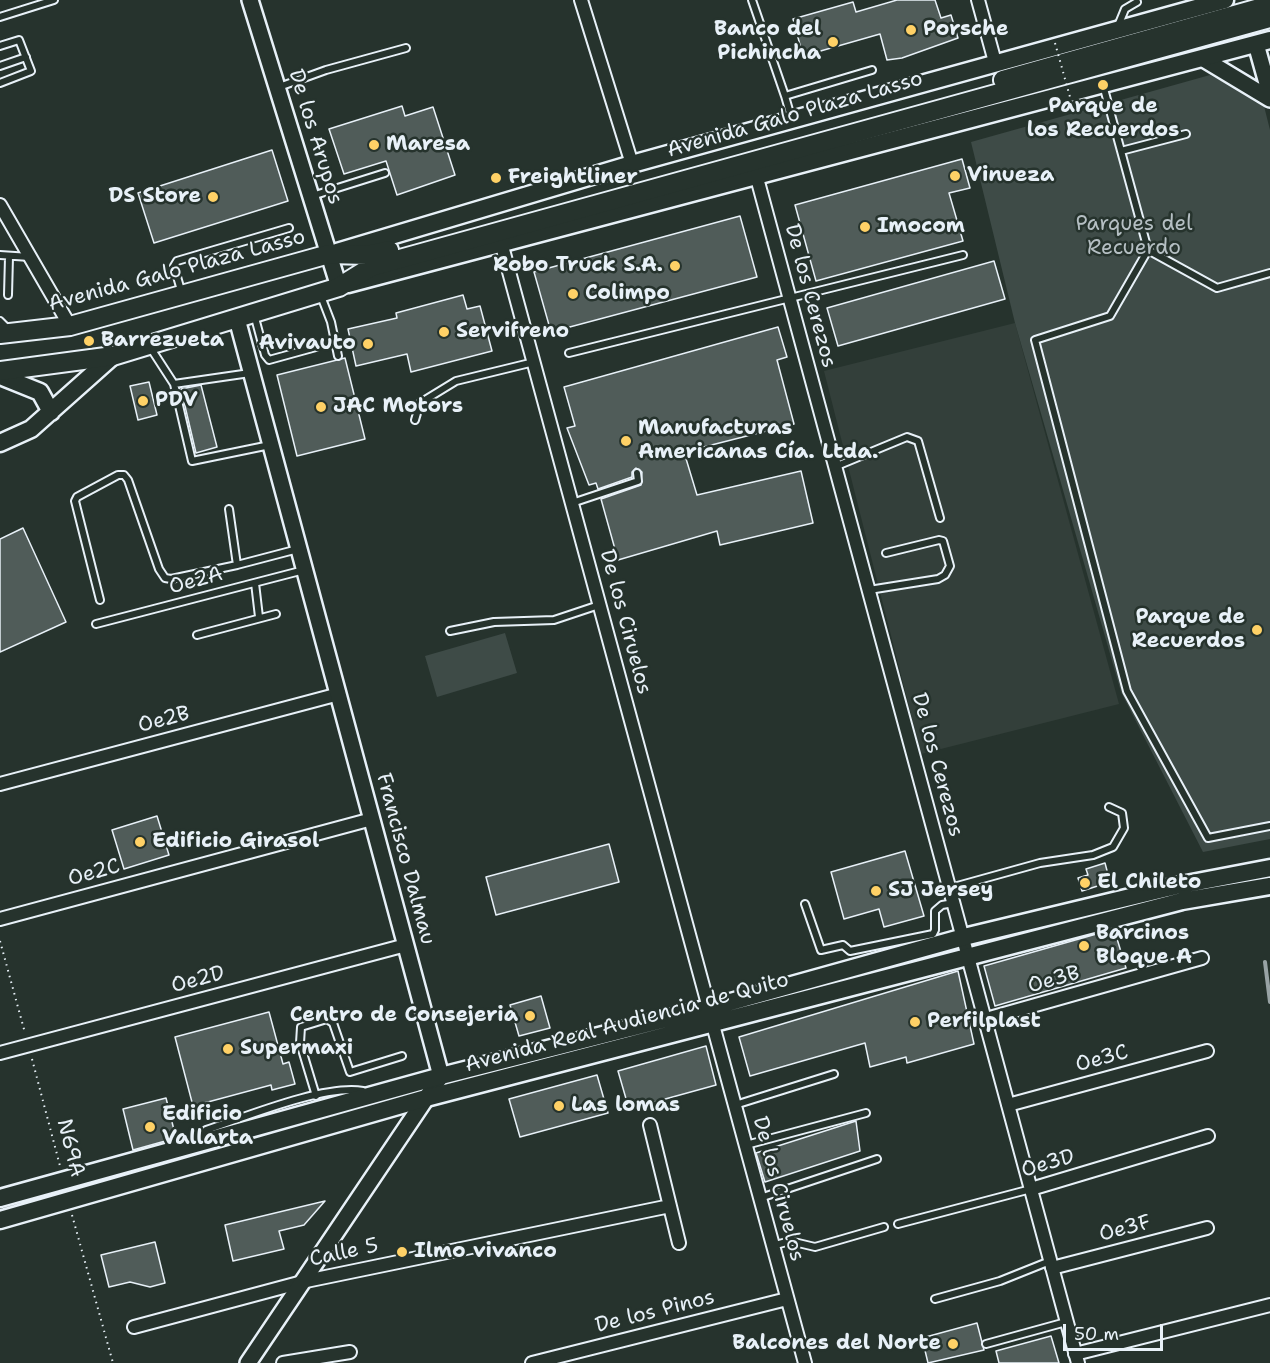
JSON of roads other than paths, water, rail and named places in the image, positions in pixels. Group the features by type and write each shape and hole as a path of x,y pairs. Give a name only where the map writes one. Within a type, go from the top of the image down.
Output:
{"main road":[{"name":"Avenida Galo Plaza Lasso","path":"4,330 70,326 329,254 632,164 1213,1"},
{"name":"Avenida Galo Plaza Lasso","path":"329,254 367,255 521,215 1270,5"},
{"name":"Avenida Galo Plaza Lasso","path":"339,287 371,267 1237,14 1270,18"},
{"name":"Avenida Galo Plaza Lasso","path":"0,374 113,356 339,287 502,246 1263,42"},
{"path":"0,443 31,429 113,356"},
{"path":"0,374 40,392 51,412"},
{"name":"Avenida Real Audiencia de Quito","path":"0,1198 201,1142 285,1112 372,1095 709,1008 963,937 1176,886 1270,868"},
{"name":"Avenida Real Audiencia de Quito","path":"0,1220 426,1098 1182,901 1270,886"}],"street":[{"name":"De los Arupos","path":"250,0 279,87 339,287"},
{"path":"581,0 632,164"},
{"path":"978,0 995,62"},
{"path":"1263,42 1270,94"},
{"path":"1202,58 1270,99"},
{"name":"De los Cerezos","path":"757,178 837,466 1076,1358"},
{"path":"0,205 70,326"},
{"name":"De los Ciruelos","path":"502,246 709,1008"},
{"name":"Francisco Dalmau","path":"245,316 251,373 441,1076"},
{"name":"Oe2B","path":"0,784 339,694"},
{"name":"Oe2C","path":"0,918 372,819"},
{"name":"Oe2D","path":"0,1053 406,945"},
{"name":"Oe3B","path":"986,1019 1202,958"},
{"name":"De los Ciruelos","path":"713,1025 805,1363"},
{"name":"Oe3C","path":"1008,1105 1207,1051"},
{"path":"248,1363 306,1281 441,1076"},
{"path":"650,1125 680,1243"},
{"name":"Oe3D","path":"1031,1189 1208,1136"},
{"name":"Calle 5","path":"134,1327 306,1281 670,1206"},
{"name":"Oe3F","path":"1051,1264 1207,1228"},
{"name":"De los Pinos","path":"532,1363 787,1299"},
{"path":"1076,1358 1270,1305"},
{"path":"284,1363 350,1352"}],"lane":[{"path":"0,17 54,0"},
{"path":"752,0 791,119"},
{"path":"1117,29 1125,9 1137,2"},
{"path":"0,46 19,40 31,72 0,83"},
{"path":"279,87 326,70 406,48"},
{"path":"0,66 26,57"},
{"path":"785,96 872,70"},
{"path":"1103,85 1148,250 1110,316 1035,340 1127,691 1208,838 1270,826"},
{"path":"1121,151 1186,134"},
{"path":"311,196 385,173"},
{"path":"182,294 174,266 177,261 289,228"},
{"path":"1148,250 1217,288 1270,273"},
{"path":"0,255 31,257"},
{"path":"570,353 963,255"},
{"path":"8,295 9,256"},
{"path":"319,293 331,322 338,356"},
{"path":"245,316 269,360 316,347"},
{"path":"148,346 174,384 192,461 271,444"},
{"path":"415,420 420,403 456,381 534,362"},
{"path":"174,384 251,373"},
{"path":"837,466 907,437 915,438 918,441 940,518"},
{"path":"572,503 638,481 637,473"},
{"path":"100,600 75,501 77,496 118,475 128,480 159,569 165,578 171,579 237,566 299,549"},
{"path":"229,509 237,566"},
{"path":"869,590 938,579 945,575 950,566 943,541 939,540 886,553"},
{"name":"Oe2A","path":"96,624 304,570"},
{"path":"255,583 259,617"},
{"path":"450,631 494,622 554,620 600,605"},
{"path":"197,635 276,614"},
{"path":"950,888 1040,863 1093,855 1113,847 1124,828 1122,813 1109,807"},
{"path":"805,904 821,950 843,945 850,951 933,933 935,911 942,905 954,903"},
{"path":"316,1096 300,1043 301,1027 327,1019 333,1023 350,1072 402,1056"},
{"path":"735,1105 834,1074"},
{"path":"285,1112 316,1096 351,1090 372,1095"},
{"path":"746,1145 866,1113"},
{"path":"759,1198 877,1160"},
{"name":"Oe3D","path":"898,1224 1031,1189"},
{"path":"772,1246 790,1241 815,1247 884,1227"},
{"path":"935,1299 1051,1264"},
{"path":"986,1344 1066,1322"}],"waterway":[{"path":"1265,962 1270,1002"}],"place":[{"name":"Porsche","path":"911,30"},
{"name":"Banco del Pichincha","path":"833,42"},
{"name":"Parque de los Recuerdos","path":"1103,85"},
{"name":"Maresa","path":"374,145"},
{"name":"Vinueza","path":"955,176"},
{"name":"Freightliner","path":"496,178"},
{"name":"DS Store","path":"213,197"},
{"name":"Imocom","path":"865,227"},
{"name":"Robo Truck S.A.","path":"675,266"},
{"name":"Colimpo","path":"573,294"},
{"name":"Servifreno","path":"444,332"},
{"name":"Barrezueta","path":"89,341"},
{"name":"Avivauto","path":"368,344"},
{"name":"PDV","path":"143,401"},
{"name":"JAC Motors","path":"321,407"},
{"name":"Manufacturas Americanas Cía. Ltda.","path":"626,441"},
{"name":"Parque de Recuerdos","path":"1257,630"},
{"name":"Edificio Girasol","path":"140,842"},
{"name":"El Chileto","path":"1085,883"},
{"name":"SJ Jersey","path":"876,891"},
{"name":"Barcinos Bloque A","path":"1084,946"},
{"name":"Centro de Consejeria","path":"530,1016"},
{"name":"Perfilplast","path":"915,1022"},
{"name":"Supermaxi","path":"228,1049"},
{"name":"Las lomas","path":"559,1106"},
{"name":"Edificio Vallarta","path":"150,1127"},
{"name":"Ilmo vivanco","path":"402,1252"},
{"name":"Balcones del Norte","path":"953,1344"}],"park label":[{"name":"Parques del Recuerdo","path":"1134,237"}]}
